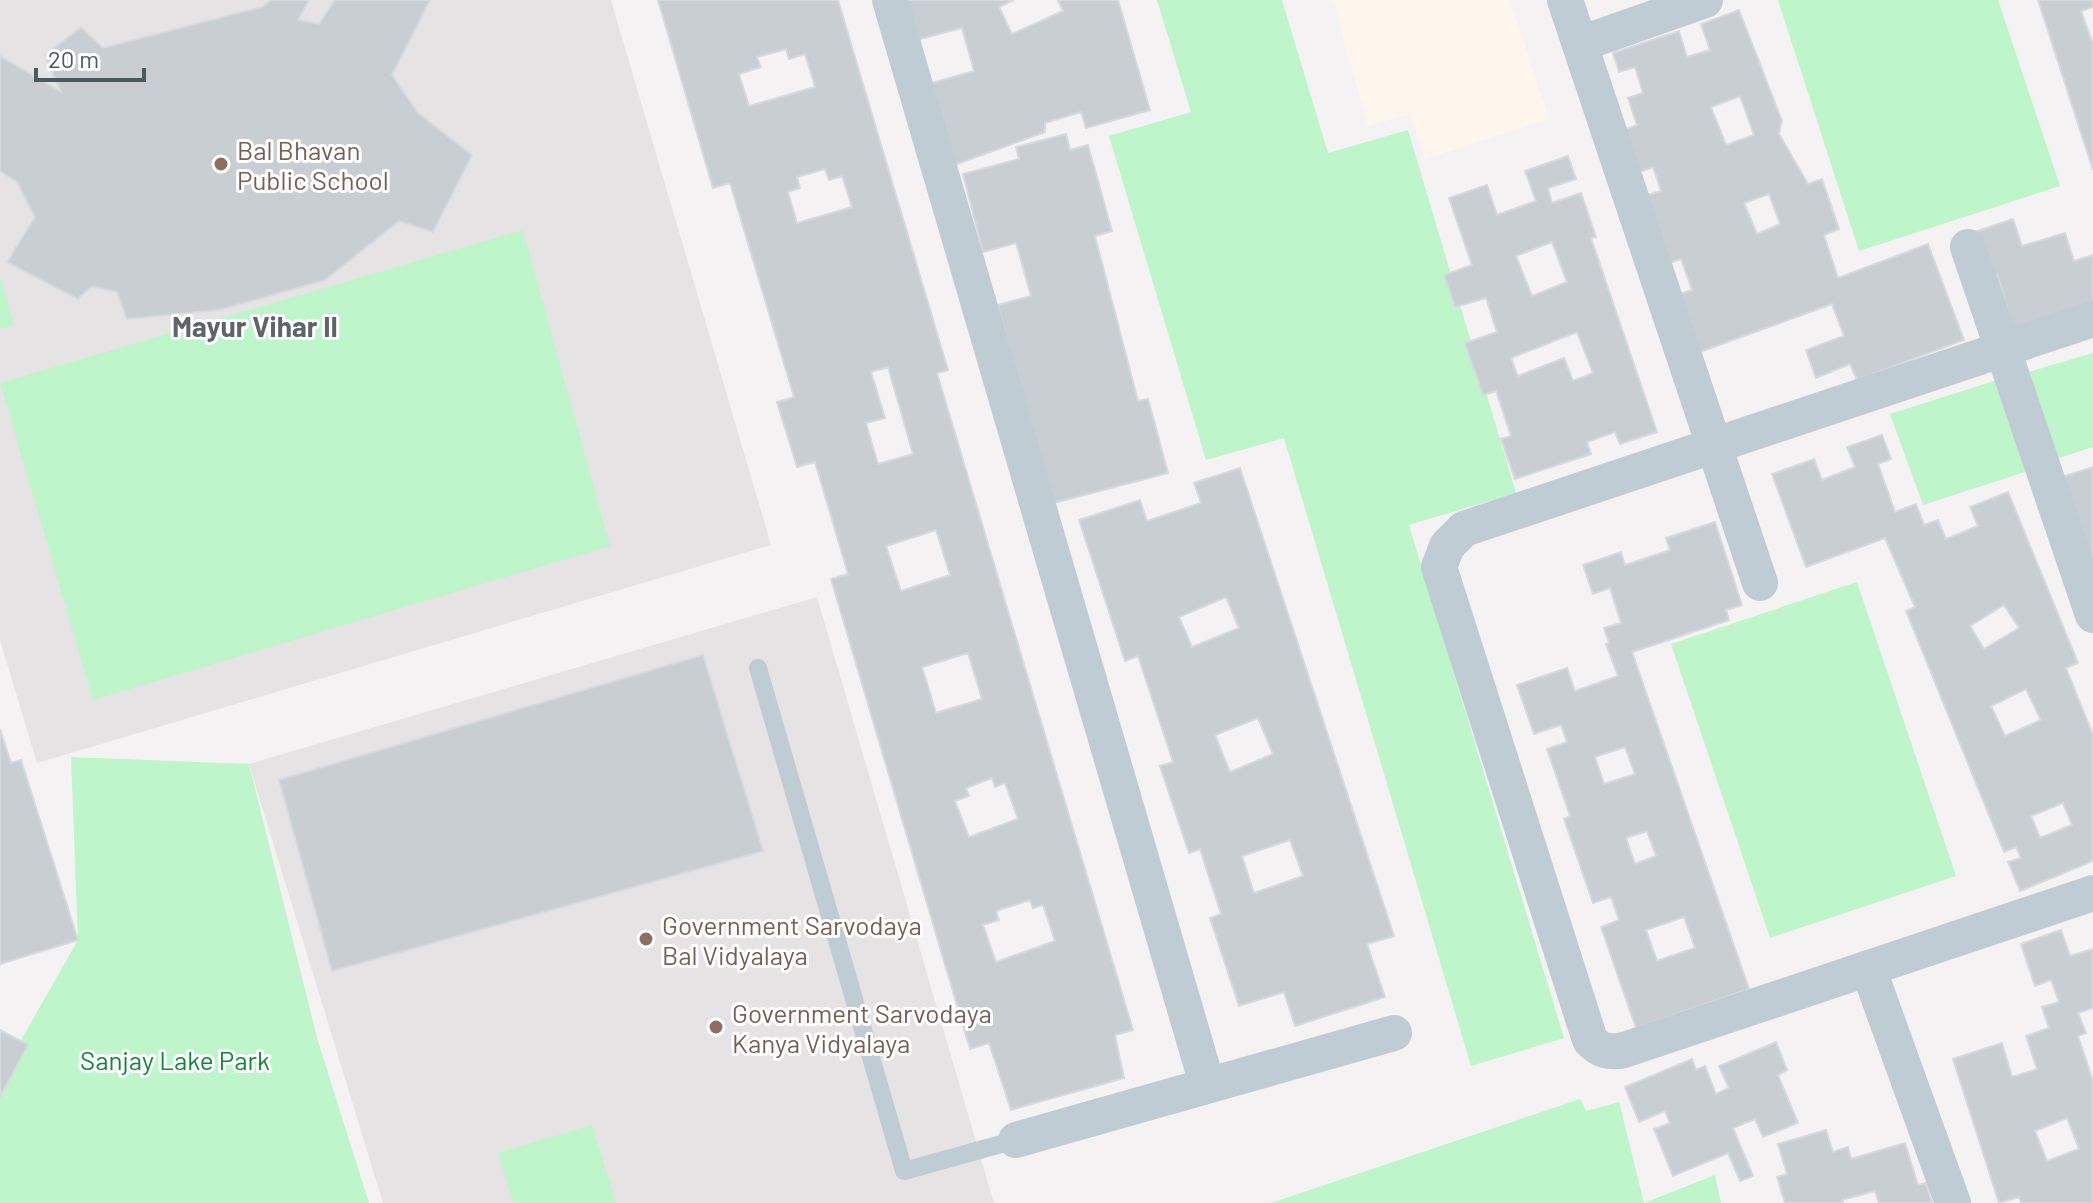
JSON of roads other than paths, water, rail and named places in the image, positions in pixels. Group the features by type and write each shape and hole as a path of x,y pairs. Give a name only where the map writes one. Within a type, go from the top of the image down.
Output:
{"street":[{"path":"890,0 1207,1084"},
{"path":"1565,0 1760,583"},
{"path":"1580,44 1705,0"},
{"path":"1968,247 2093,615"},
{"path":"2093,319 1464,529 1447,546 1439,567 1590,1040 1606,1052 1624,1050 2093,893"},
{"path":"1868,968 1953,1203"},
{"path":"1016,1140 1394,1033"}],"lane":[{"path":"758,668 904,1171 1016,1140"}],"place":[{"name":"Bal Bhavan Public School","path":"221,164"},
{"name":"Government Sarvodaya Bal Vidyalaya","path":"646,939"},
{"name":"Government Sarvodaya Kanya Vidyalaya","path":"716,1027"}],"district":[{"name":"Mayur Vihar II","path":"255,326"}],"park label":[{"name":"Sanjay Lake Park","path":"175,1059"}]}
